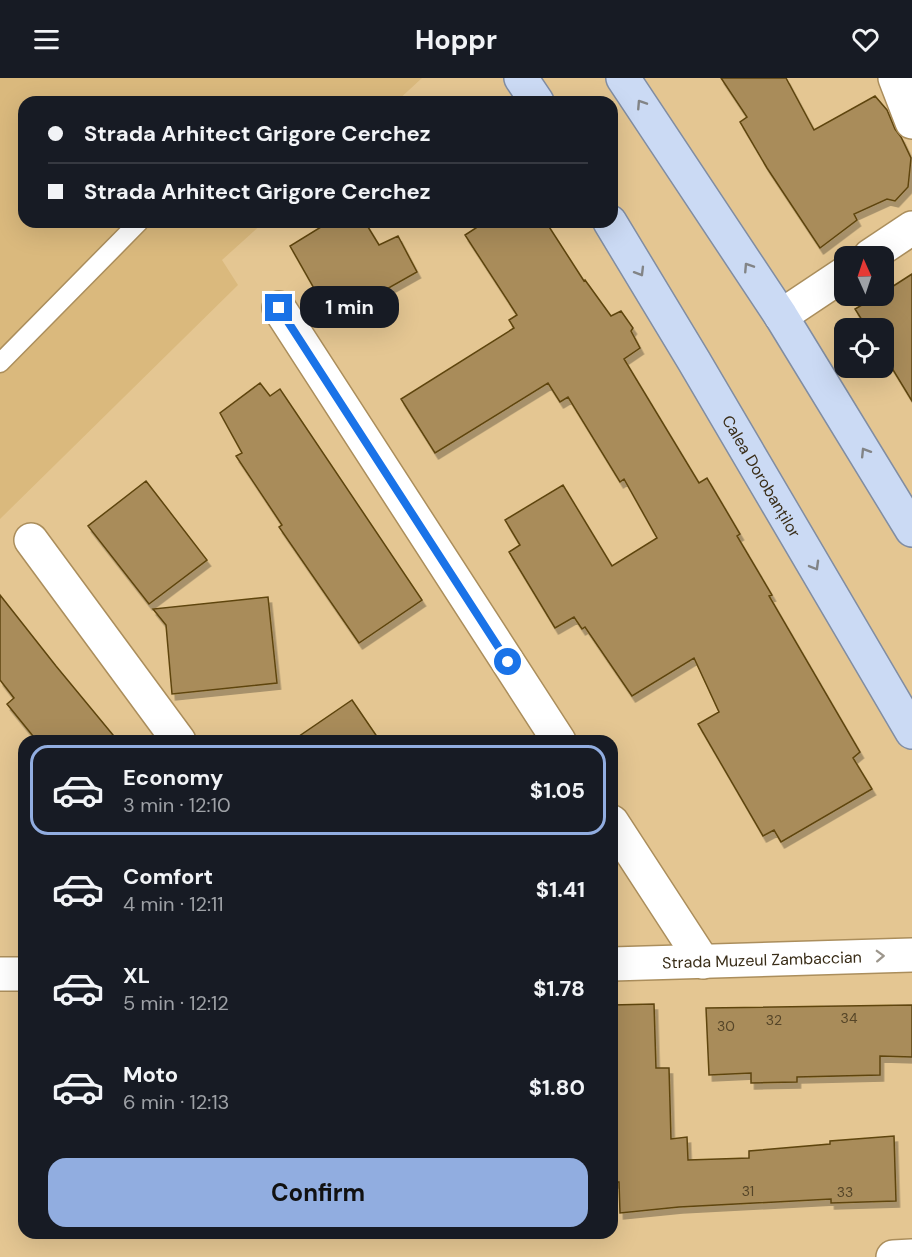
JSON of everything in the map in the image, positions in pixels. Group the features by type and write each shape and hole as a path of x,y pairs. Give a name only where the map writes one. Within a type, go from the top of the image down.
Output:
{"main road":[{"path":"521,78 533,96"},
{"path":"623,78 781,316 912,530"},
{"name":"Calea Dorobanților","path":"614,228 912,732"}],"street":[{"path":"885,246 912,228"},
{"path":"781,316 834,281"},
{"path":"279,308 556,735"},
{"path":"31,540 175,735"},
{"path":"618,831 703,962"},
{"name":"Strada Muzeul Zambaccian","path":"618,964 912,955"},
{"path":"0,974 18,974"},
{"path":"893,1257 912,1256"}],"lane":[{"path":"0,363 133,228"}],"shaded area":[{"path":"0,78 422,78 402,96 18,96 18,228 257,228 222,260 238,285 0,519"}],"building":[{"path":"721,78 786,78 814,130 875,96 887,110 911,158 908,187 895,201 887,199 854,214 857,220 820,248 767,168 740,122 747,117"},
{"path":"319,228 369,228 379,245 398,236 417,272 332,320 290,246"},
{"path":"476,228 550,228 584,281 611,316 621,311 633,328 631,331 640,348 624,359 699,483 707,478 740,534 737,536 772,595 769,596 860,752 853,758 872,789 781,842 774,830 763,836 698,724 719,712 694,658 632,696 585,627 582,629 574,617 555,628 509,552 520,545 505,520 563,485 612,566 657,538 624,479 620,482 568,397 560,402 548,383 435,453 401,399 514,328 509,320 517,315 465,235"},
{"path":"912,274 912,401 894,371 894,318 861,318 855,309 860,306 894,306 894,286"},
{"path":"260,383 270,396 280,389 422,600 359,643 279,527 282,525 236,456 242,453 220,413"},
{"path":"146,481 207,560 149,604 88,526"},
{"path":"0,595 113,735 32,735 7,704 14,698 0,680"},
{"path":"268,597 277,683 172,694 166,625 153,609"},
{"path":"352,700 376,735 301,735"},
{"path":"654,1004 656,1068 669,1068 671,1139 687,1137 688,1160 749,1158 749,1151 894,1136 896,1201 831,1203 831,1199 679,1207 620,1213 618,1005"},
{"path":"912,1005 912,1057 880,1056 880,1075 797,1077 797,1082 751,1083 751,1073 709,1075 706,1008"}],"route":[{"path":"279,308 508,662"}]}
